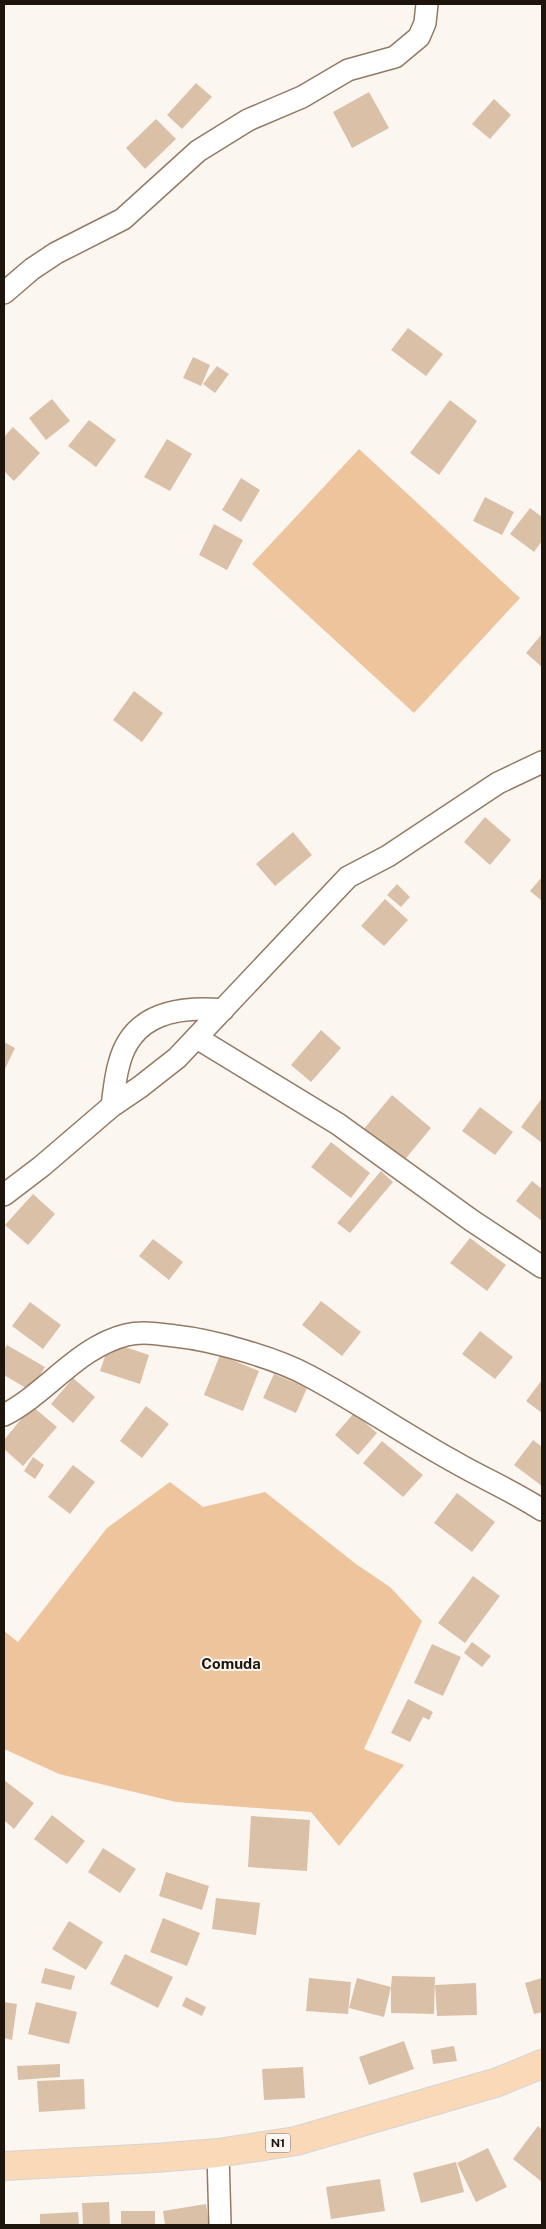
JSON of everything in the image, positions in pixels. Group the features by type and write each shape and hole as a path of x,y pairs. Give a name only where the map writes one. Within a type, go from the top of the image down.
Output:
{"main road":[{"name":"N1","path":"4,2166 218,2152 296,2141 498,2082 542,2064"}],"street":[{"path":"4,293 32,269 56,253 123,219 198,151 248,120 302,97 348,70 395,56 419,37 425,22 427,4"},
{"path":"4,1195 42,1166 112,1106 140,1088 177,1058 348,877 388,856 498,782 542,762"},
{"path":"112,1106 119,1063 132,1037 144,1023 180,1009 224,1010"},
{"path":"197,1038 338,1124 471,1220 542,1267"},
{"path":"4,1415 35,1396 84,1355 107,1341 129,1334 150,1333 197,1338 254,1355 308,1375 453,1461 521,1496 542,1510"},
{"path":"218,2152 220,2225"}],"shaded area":[{"path":"359,449 520,598 414,713 252,564"},
{"path":"170,1482 203,1507 265,1492 356,1564 390,1587 422,1621 364,1749 404,1765 339,1846 311,1812 176,1802 59,1774 4,1749 4,1631 18,1642 107,1528"}],"building":[{"path":"196,83 212,97 182,129 167,115"},
{"path":"369,92 389,128 352,148 333,112"},
{"path":"494,99 511,115 490,139 472,124"},
{"path":"156,119 176,139 145,169 126,148"},
{"path":"408,328 443,354 426,376 391,350"},
{"path":"193,357 210,365 201,386 183,378"},
{"path":"217,366 229,374 215,393 203,384"},
{"path":"52,399 70,421 46,440 29,418"},
{"path":"450,400 477,421 439,475 410,453"},
{"path":"89,420 116,440 96,467 68,446"},
{"path":"13,427 40,453 14,481 4,471 4,437"},
{"path":"167,439 192,454 170,491 144,477"},
{"path":"241,478 260,490 241,522 222,510"},
{"path":"485,497 514,512 502,535 473,521"},
{"path":"530,508 542,517 542,541 534,552 510,534"},
{"path":"214,524 243,540 227,570 199,555"},
{"path":"542,634 542,667 526,653"},
{"path":"134,691 163,713 142,742 113,720"},
{"path":"485,817 511,840 490,865 464,842"},
{"path":"293,832 312,855 275,886 256,864"},
{"path":"542,877 542,901 530,891"},
{"path":"397,884 410,897 401,907 387,895"},
{"path":"385,899 408,920 384,946 361,926"},
{"path":"321,1030 341,1048 311,1082 291,1065"},
{"path":"4,1042 15,1048 4,1071"},
{"path":"392,1095 431,1128 402,1163 363,1130"},
{"path":"542,1098 542,1143 521,1127"},
{"path":"480,1107 513,1132 495,1155 462,1131"},
{"path":"331,1142 370,1173 351,1198 311,1167"},
{"path":"381,1171 393,1182 350,1233 337,1223"},
{"path":"532,1181 542,1189 542,1221 516,1201"},
{"path":"33,1194 55,1214 28,1245 5,1225"},
{"path":"470,1238 506,1265 487,1291 450,1263"},
{"path":"153,1239 183,1262 169,1280 139,1256"},
{"path":"321,1301 361,1332 342,1356 302,1325"},
{"path":"30,1302 61,1325 43,1349 12,1326"},
{"path":"480,1331 513,1357 495,1379 462,1354"},
{"path":"110,1342 149,1355 140,1384 100,1371"},
{"path":"7,1345 45,1367 31,1391 4,1375 4,1350"},
{"path":"220,1355 259,1371 243,1411 204,1395"},
{"path":"274,1374 307,1388 296,1413 263,1398"},
{"path":"73,1378 95,1397 73,1423 51,1404"},
{"path":"542,1380 542,1413 526,1401"},
{"path":"32,1406 57,1427 23,1466 4,1449 4,1440"},
{"path":"146,1406 169,1424 142,1458 120,1441"},
{"path":"354,1413 377,1433 358,1455 335,1435"},
{"path":"533,1440 542,1447 542,1486 514,1465"},
{"path":"382,1441 423,1475 403,1497 363,1463"},
{"path":"33,1457 44,1465 35,1479 24,1471"},
{"path":"73,1465 95,1482 70,1514 48,1497"},
{"path":"457,1493 495,1522 472,1552 434,1523"},
{"path":"473,1576 500,1596 465,1643 438,1623"},
{"path":"472,1642 491,1656 482,1667 464,1653"},
{"path":"432,1644 461,1657 443,1696 414,1683"},
{"path":"408,1699 433,1712 429,1720 423,1717 410,1742 391,1733"},
{"path":"4,1780 34,1803 14,1829 4,1820"},
{"path":"52,1815 85,1841 67,1864 34,1839"},
{"path":"251,1816 310,1820 307,1871 248,1867"},
{"path":"103,1848 136,1869 120,1893 88,1872"},
{"path":"166,1872 209,1886 202,1910 159,1896"},
{"path":"216,1898 260,1903 256,1935 212,1929"},
{"path":"163,1918 200,1933 187,1966 150,1952"},
{"path":"69,1921 103,1942 86,1970 52,1949"},
{"path":"125,1954 173,1977 158,2008 110,1984"},
{"path":"45,1968 75,1976 71,1990 41,1983"},
{"path":"392,1976 435,1977 434,2014 391,2013"},
{"path":"309,1978 351,1982 348,2014 306,2011"},
{"path":"357,1978 391,1987 384,2017 349,2008"},
{"path":"542,1978 542,2012 534,2014 525,1983"},
{"path":"476,1983 477,2015 437,2016 435,1985"},
{"path":"186,1997 206,2007 202,2016 182,2006"},
{"path":"4,2002 17,2004 12,2040 4,2038"},
{"path":"36,2002 77,2012 69,2044 28,2034"},
{"path":"404,2041 414,2069 369,2085 359,2057"},
{"path":"454,2046 457,2061 433,2064 431,2050"},
{"path":"60,2064 60,2077 18,2080 17,2066"},
{"path":"303,2067 305,2098 264,2100 262,2069"},
{"path":"84,2079 85,2109 39,2112 37,2081"},
{"path":"538,2126 542,2130 542,2182 513,2159"},
{"path":"488,2148 507,2187 476,2202 457,2163"},
{"path":"456,2162 464,2192 421,2203 413,2173"},
{"path":"380,2179 385,2211 331,2219 326,2187"},
{"path":"109,2202 110,2225 83,2225 82,2203"},
{"path":"206,2204 209,2225 165,2225 163,2211"},
{"path":"121,2211 155,2211 155,2225 121,2225"},
{"path":"78,2212 79,2225 40,2225 40,2214"}],"district":[{"name":"Comuda","path":"231,1664"}]}
